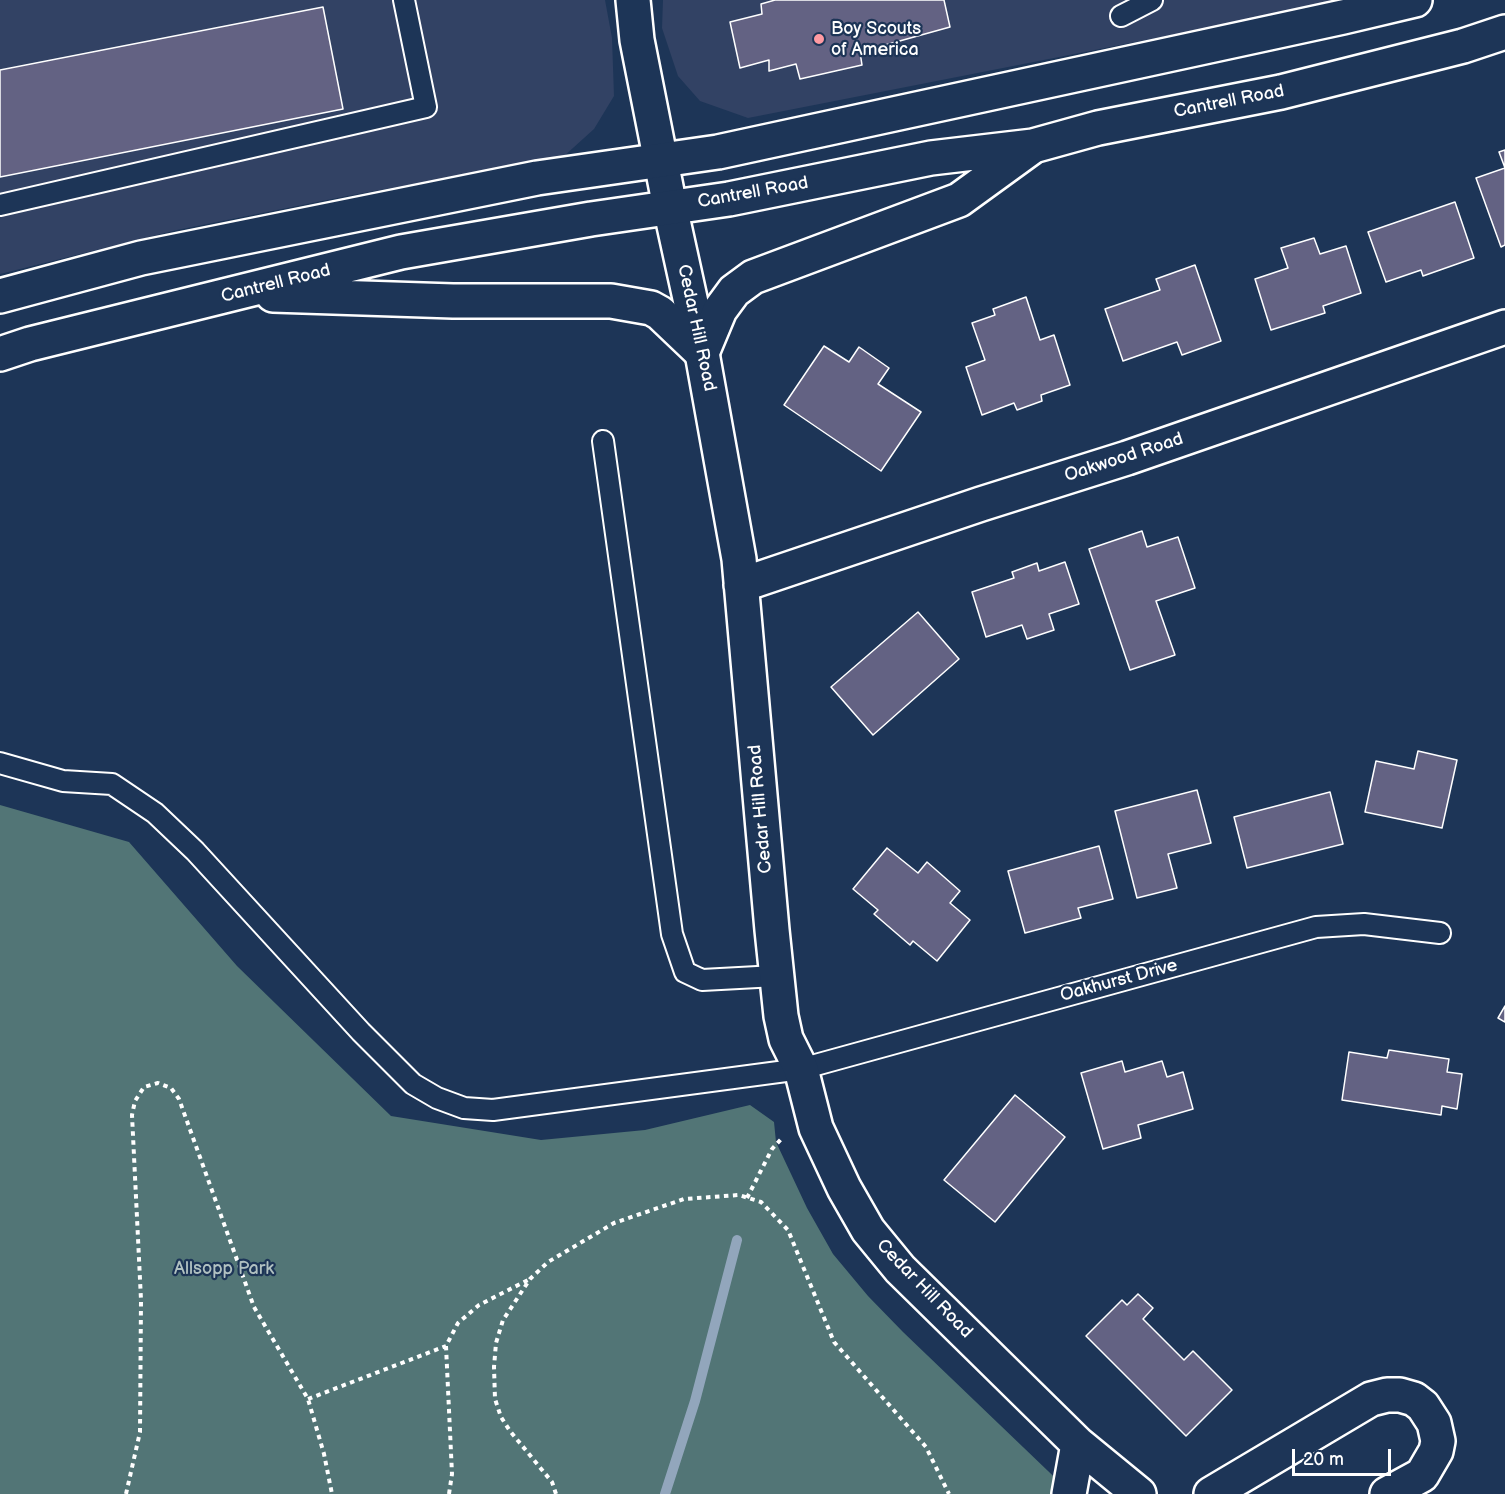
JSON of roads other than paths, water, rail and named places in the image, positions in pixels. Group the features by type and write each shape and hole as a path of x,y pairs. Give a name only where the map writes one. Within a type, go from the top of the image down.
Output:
{"main road":[{"name":"Cedar Hill Road","path":"633,0 637,40 660,160 702,353 739,559 776,976 786,1039 801,1069 816,1128 844,1188 868,1230 900,1269 1078,1444 1139,1494"},
{"path":"0,296 141,258 537,178 730,149 1415,0"},
{"name":"Cantrell Road","path":"0,354 30,344 401,252 729,199 931,158 1033,146 1098,128 1281,92 1463,46 1505,32"},
{"path":"235,294 453,301 611,301 651,308 660,313 702,353 720,310 734,291 753,278 959,200 1033,146"},
{"name":"Oakwood Road","path":"741,585 1127,458 1505,327"},
{"path":"1211,1494 1371,1399 1400,1395 1414,1399 1423,1406 1434,1423 1438,1441 1436,1451 1422,1475 1387,1494"},
{"path":"1069,1494 1078,1444"}],"lane":[{"path":"0,205 426,107 404,0"},
{"path":"1121,16 1152,0"},
{"path":"603,441 672,934 685,972 702,980 776,976"},
{"name":"Oakhurst Drive","path":"0,763 63,781 112,784 155,813 195,851 361,1032 413,1084 437,1098 464,1108 493,1110 801,1069 1316,927 1364,924 1440,933"}],"waterway":[{"path":"665,1494 695,1401 737,1240"}],"place":[{"name":"Boy Scouts of America","path":"819,39"}],"park label":[{"name":"Allsopp Park","path":"224,1269"}]}
